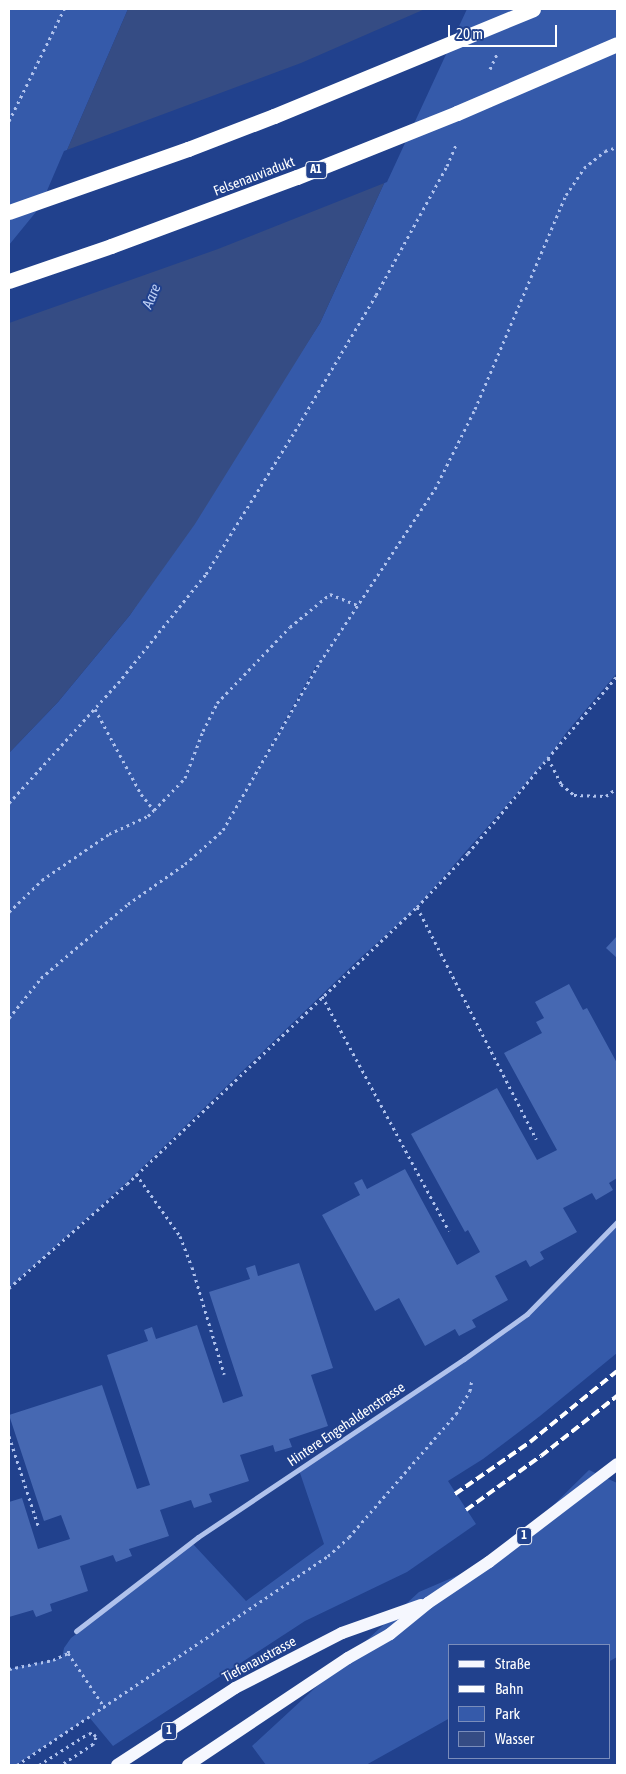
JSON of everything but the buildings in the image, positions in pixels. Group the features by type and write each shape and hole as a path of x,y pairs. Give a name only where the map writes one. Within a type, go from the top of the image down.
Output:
{"highway":[{"path":"9,212 364,81 533,9"},
{"name":"Felsenauviadukt","path":"9,281 139,236 297,177 449,116 617,44"}],"main road":[{"name":"Tiefenaustrasse","path":"188,1765 348,1658 390,1634 428,1603 489,1562 617,1464"},
{"name":"Tiefenaustrasse","path":"117,1765 235,1688 342,1633 428,1603"}],"street":[{"name":"Hintere Engehaldenstrasse","path":"76,1631 198,1537 464,1359 527,1314 617,1222"}],"path":[{"path":"9,121 64,9"},
{"path":"490,70 498,52"},
{"path":"9,803 95,709 206,574 295,431 376,295 447,166 459,140"},
{"path":"9,1018 41,978 128,904 185,864 222,830 320,662 416,519 456,449 566,194 584,168 605,151 617,147"},
{"path":"9,912 42,880 109,834 148,816 154,810 185,778 203,731 217,704 290,627 330,594 357,605"},
{"path":"9,1288 136,1174 418,907 468,853 617,676"},
{"path":"95,709 141,794 154,810"},
{"path":"548,758 560,784 574,795 606,796 617,788"},
{"path":"418,907 536,1139"},
{"path":"322,996 449,1231"},
{"path":"136,1174 180,1236 192,1267 224,1374"},
{"path":"17,1765 105,1708 328,1556 349,1537 456,1414 470,1391 473,1374 464,1359"},
{"path":"9,1436 38,1525"},
{"path":"9,1669 53,1660 68,1653 105,1708"},
{"path":"39,1765 89,1733 94,1734 96,1737 93,1744 61,1765"}],"green space":[{"path":"9,9 128,9 42,208 9,248"},
{"path":"464,9 617,9 617,673 566,733 548,758 417,907 358,960 126,1183 9,1288 9,753 58,702 130,615 320,323","holes":["316,666 317,667 245,791"]},
{"path":"617,1224 617,1353 540,1416 483,1459 448,1481 476,1524 407,1572 305,1621 113,1746 89,1717 16,1765 9,1765 9,1669 62,1658 64,1648 71,1638 193,1544 246,1601 324,1544 299,1470 527,1315"},
{"path":"589,1470 617,1483 617,1657 611,1660 611,1644 448,1644 448,1719 366,1765 266,1765 252,1746 419,1592 489,1562 516,1542"}],"water":[{"name":"Aare","path":"128,9 464,9 320,323 195,524 130,615 58,702 9,753 9,248 42,208"}],"pier":[{"path":"425,9 467,9 387,182 218,249 9,323 9,245 40,207 64,151 301,63"}],"railway":[{"path":"455,1494 530,1442 617,1371"},
{"path":"466,1510 541,1456 617,1396"}]}
